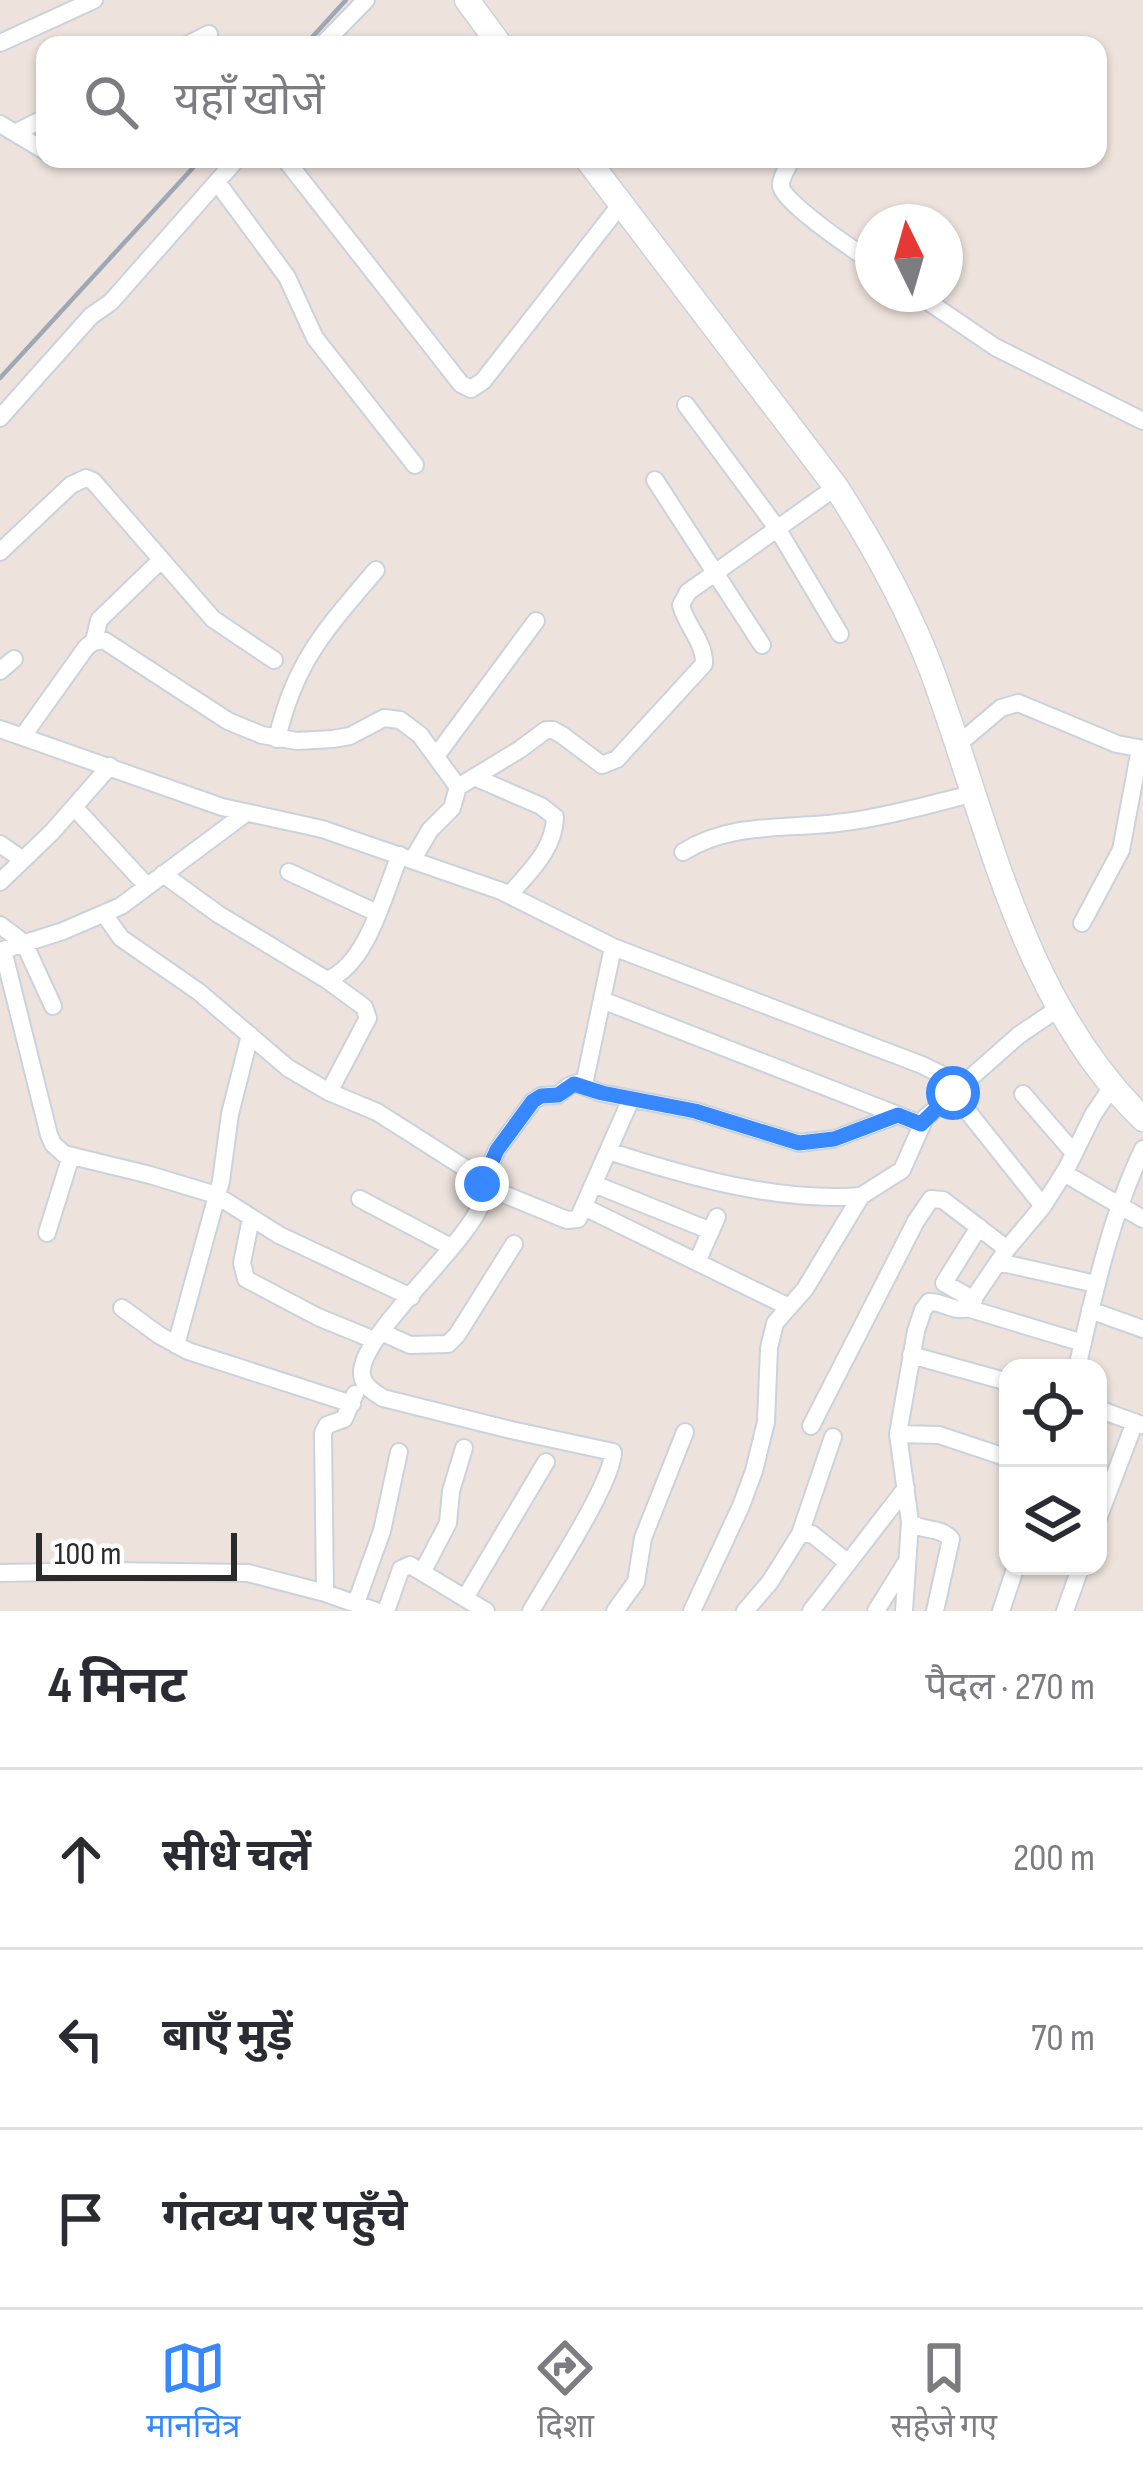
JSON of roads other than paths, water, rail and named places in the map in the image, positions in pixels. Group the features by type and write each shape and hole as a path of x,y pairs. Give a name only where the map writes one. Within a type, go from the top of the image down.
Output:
{"main road":[{"path":"467,0 493,36"},
{"path":"594,168 836,487 878,559 929,664 1020,927 1059,1008 1143,1119"}],"street":[{"path":"0,43 94,0"},
{"path":"331,36 366,0"},
{"path":"205,36 209,34"},
{"path":"8,129 36,146"},
{"path":"0,418 229,168"},
{"path":"292,168 461,385 472,389 621,204"},
{"path":"787,168 781,190 855,250"},
{"path":"217,182 287,277 315,338 415,465"},
{"path":"943,312 995,347 1143,422"},
{"path":"686,405 777,528 841,634"},
{"path":"0,552 71,485 86,478 213,619 274,660"},
{"path":"655,480 762,645"},
{"path":"327,980 336,977 363,947 407,857 452,808 466,782 546,730 562,735 596,762 616,759 704,664 703,648 683,615 681,604 688,592 836,487"},
{"path":"23,736 94,641 99,620 160,561"},
{"path":"277,739 293,685 311,649 376,570"},
{"path":"436,756 536,621"},
{"path":"94,641 105,641 251,733 277,739 333,740 375,721 392,718 410,725 466,782 541,806 554,817 553,836 543,856 510,894"},
{"path":"956,746 1001,708 1018,703 1101,738 1142,749 1121,850 1082,923"},
{"path":"0,729 246,813 322,830 510,894 614,947 922,1065 958,1089 1043,1206"},
{"path":"0,882 110,766"},
{"path":"683,852 726,832 852,821 972,794"},
{"path":"74,807 147,886"},
{"path":"246,813 104,914 2,950 49,1135 57,1149 71,1156 216,1195 279,1235 411,1297"},
{"path":"0,844 23,860"},
{"path":"289,872 377,913"},
{"path":"164,874 368,1012 328,1092"},
{"path":"104,914 121,938 200,992 288,1068 328,1092 377,1112 476,1175 482,1188"},
{"path":"0,926 24,943 53,1006"},
{"path":"325,1593 323,1433 327,1425 344,1419 378,1336 476,1214 497,1150 533,1101 558,1095 586,1080 614,947"},
{"path":"602,1000 921,1124"},
{"path":"692,1611 754,1471 766,1422 775,1323 806,1289 861,1196 902,1171 921,1124 1018,1035 1059,1008"},
{"path":"176,1345 226,1160 236,1087 250,1035"},
{"path":"578,1084 695,1111 799,1143 834,1139 898,1115"},
{"path":"904,1611 910,1522 898,1434 911,1355 926,1305 934,1301 958,1310 971,1304 1043,1206 1113,1085"},
{"path":"1023,1094 1074,1154"},
{"path":"482,1188 578,1220 631,1099"},
{"path":"1079,1359 1119,1204 1143,1149"},
{"path":"608,1151 717,1181 811,1196 861,1196"},
{"path":"47,1233 71,1156"},
{"path":"1064,1173 1143,1219"},
{"path":"594,1184 714,1224 697,1262"},
{"path":"360,1198 451,1247"},
{"path":"811,1426 931,1199 943,1200 979,1226 1003,1256 1096,1284"},
{"path":"584,1207 789,1307"},
{"path":"251,1217 242,1263 246,1279 318,1317 410,1345 448,1344 514,1244"},
{"path":"979,1226 944,1283 971,1304 1083,1343"},
{"path":"122,1308 176,1345 352,1404"},
{"path":"1090,1310 1143,1329"},
{"path":"911,1355 999,1379"},
{"path":"361,1376 383,1398 613,1451 599,1492 531,1611"},
{"path":"1107,1412 1139,1424 1107,1484"},
{"path":"615,1611 636,1582 643,1538 686,1432"},
{"path":"898,1434 939,1435 999,1455"},
{"path":"745,1611 800,1534 833,1437"},
{"path":"422,1571 448,1523 464,1448"},
{"path":"356,1603 382,1531 400,1452"},
{"path":"465,1598 547,1462"},
{"path":"811,1611 906,1488"},
{"path":"910,1522 950,1538 935,1611"},
{"path":"800,1534 812,1534 848,1562"},
{"path":"876,1611 908,1559"},
{"path":"386,1611 404,1566 410,1565 486,1611"},
{"path":"0,1573 248,1573 376,1611"},
{"path":"1000,1611 1013,1575"},
{"path":"1065,1611 1078,1575"}],"railway":[{"path":"313,36 346,0"},
{"path":"0,378 193,168"}]}
